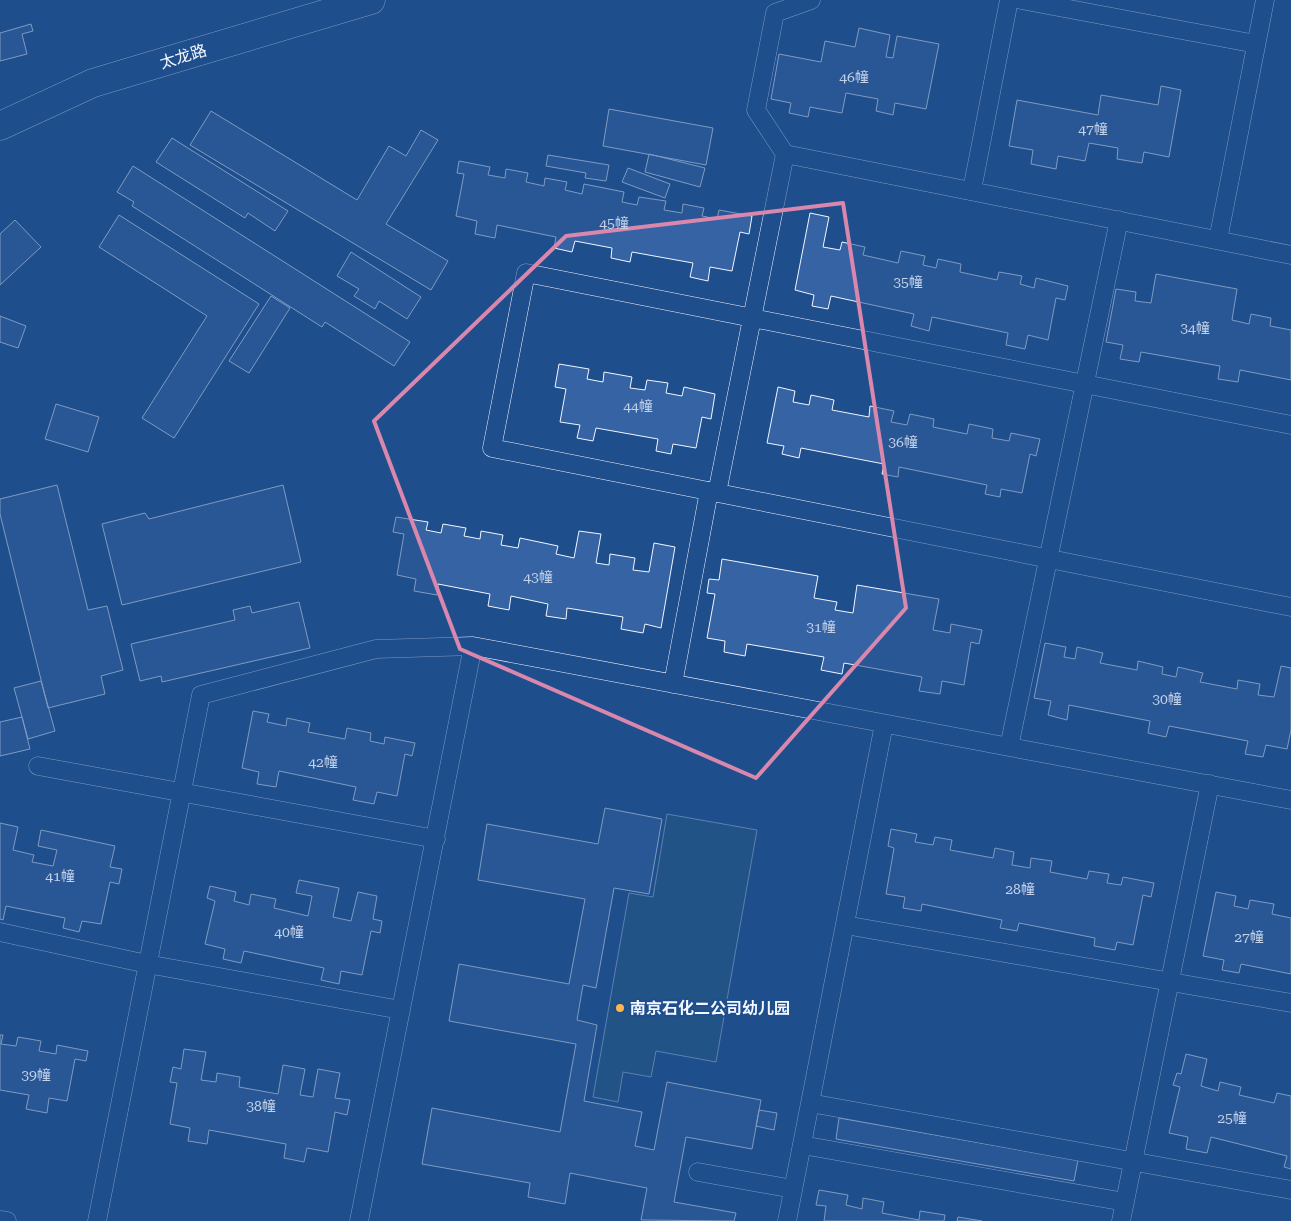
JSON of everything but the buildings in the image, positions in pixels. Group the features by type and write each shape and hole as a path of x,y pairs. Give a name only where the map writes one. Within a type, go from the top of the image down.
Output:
{"street":[{"name":"太龙路","path":"0,126 93,84 371,0"}],"lane":[{"path":"673,684 752,318 785,154 756,110 775,12 811,0"},
{"path":"972,190 1009,0"},
{"path":"1021,0 1256,44"},
{"path":"1218,240 1265,0"},
{"path":"785,154 1291,255"},
{"path":"1009,747 1119,220"},
{"path":"1291,425 526,273 492,448 1291,607"},
{"path":"359,1221 473,646"},
{"path":"97,1221 201,695 376,649 473,646 1291,800"},
{"path":"787,1221 884,724"},
{"path":"38,766 436,839"},
{"path":"1121,1221 1210,784"},
{"path":"845,925 1291,1003"},
{"path":"0,932 147,964 401,1010"},
{"path":"810,1103 1291,1190"},
{"path":"802,1146 1125,1202"},
{"path":"698,1172 793,1189"},
{"path":"0,1220 7,1221"}],"highlighted area":[{"path":"843,203 906,608 756,778 460,649 374,421 566,236"}],"shaded area":[{"path":"667,814 757,830 716,1062 656,1051 651,1077 623,1072 618,1102 593,1097 629,893 653,897"}],"place":[{"name":"南京石化二公司幼儿园","path":"620,1008"}]}
